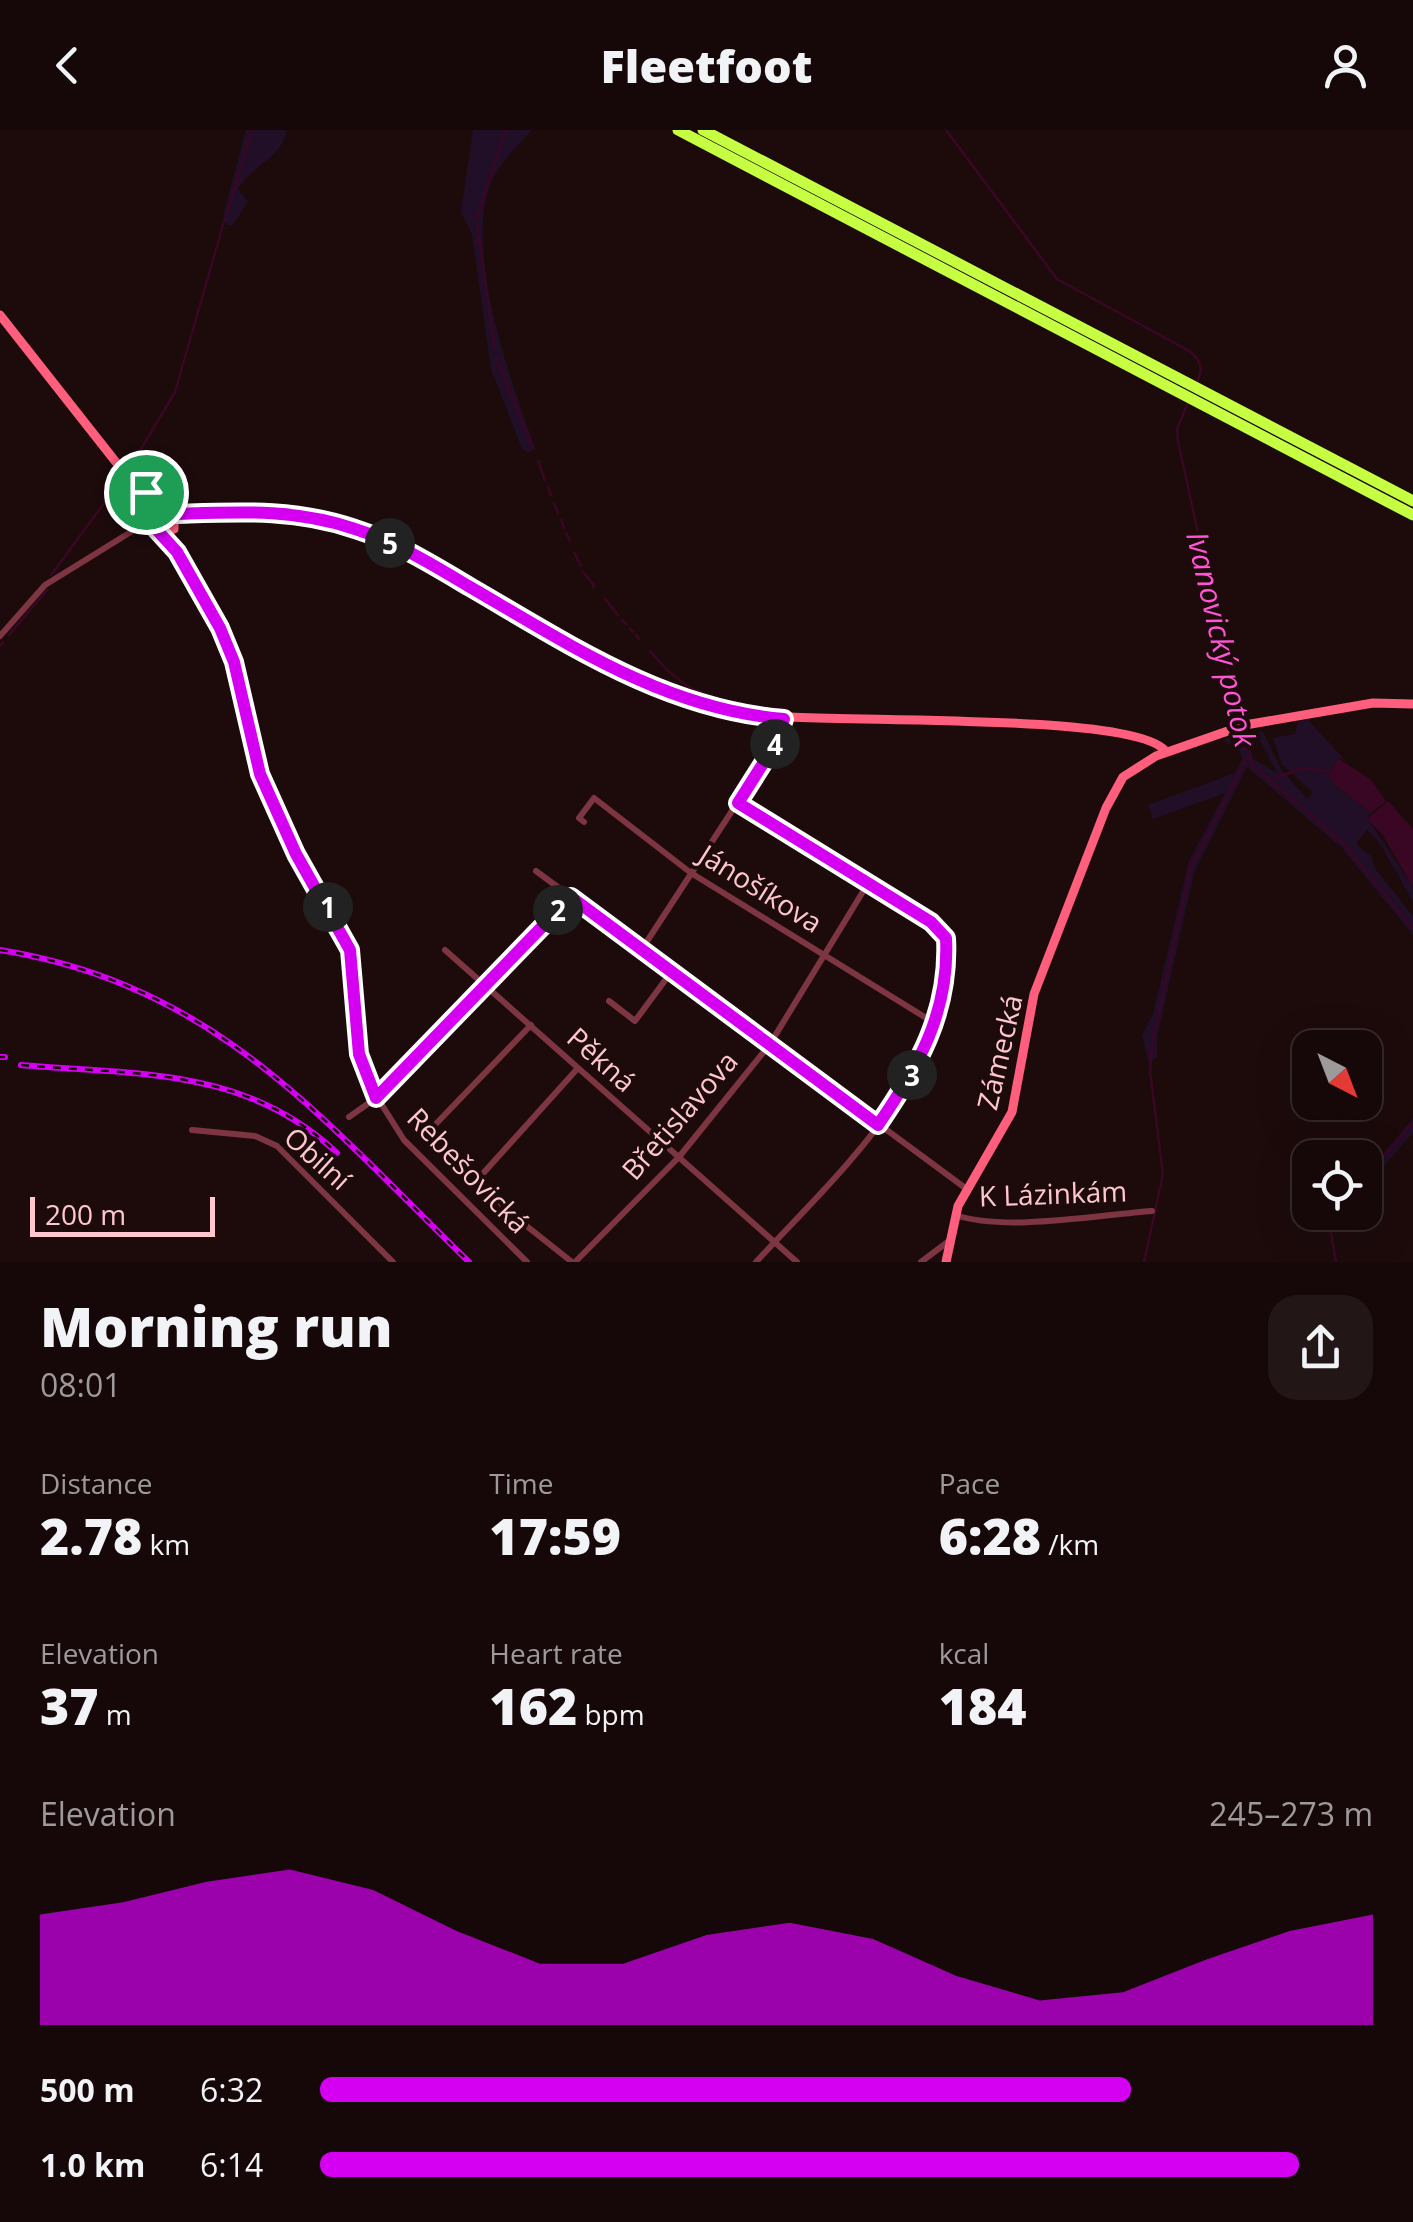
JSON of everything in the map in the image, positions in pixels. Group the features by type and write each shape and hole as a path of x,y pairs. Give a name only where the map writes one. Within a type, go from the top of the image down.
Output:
{"highway":[{"path":"678,130 1413,515"},
{"path":"702,130 1413,501"}],"street":[{"path":"0,315 127,476 146,492 175,528"},
{"path":"128,534 175,528 205,513"},
{"path":"0,636 45,586 163,514 285,513 356,529 410,552 634,680 712,707 784,719 1080,726 1152,741 1166,752 1241,726 1373,703 1413,704"},
{"path":"160,532 163,514"},
{"name":"Rebešovická","path":"175,528 177,552"},
{"name":"Rebešovická","path":"160,532 177,552 230,650 250,744 277,816 350,950 359,1054 376,1098 404,1140 527,1262"},
{"path":"642,950 776,743 784,719"},
{"name":"Zámecká","path":"946,1262 955,1215 1012,1112 1029,1012 1112,793 1132,768 1166,752"},
{"name":"Jánošíkova","path":"584,822 579,818 594,798 691,873 936,1024"},
{"path":"738,803 942,930 946,956 936,1024 920,1062 878,1125 756,1262"},
{"path":"536,871 968,1190"},
{"name":"Břetislavova","path":"574,1262 678,1157 770,1044 867,886"},
{"path":"349,1118 376,1098 571,897"},
{"name":"Pěkná","path":"446,950 797,1262"},
{"path":"609,1001 635,1020 672,972"},
{"path":"431,1130 531,1025"},
{"path":"574,1262 508,1212 478,1179 578,1068"},
{"name":"Obilní","path":"192,1130 255,1136 277,1146 393,1262"},
{"name":"K Lázinkám","path":"955,1215 980,1220 1069,1219 1152,1211"},
{"path":"922,1262 949,1242"}],"shaded area":[{"path":"246,130 286,130 280,147 238,189 248,202 233,225 227,225 223,216"},
{"path":"473,130 532,130 495,174 483,219 487,285 514,389 535,447 529,453 522,449 491,369 472,234 461,212"},
{"path":"1308,720 1345,760 1338,758 1329,774 1333,783 1371,813 1367,818 1413,887 1413,902 1381,845 1367,830 1356,844 1372,857 1374,867 1413,916 1413,935 1342,848 1247,767 1194,873 1157,1038 1157,1058 1149,1063 1142,1035 1153,1014 1189,861 1225,793 1153,819 1148,805 1235,773 1242,759 1240,751 1223,740 1246,732 1253,759 1277,773 1261,742 1253,737 1258,731 1263,732 1281,769 1307,799 1313,793 1282,764 1273,738 1295,734 1298,721"},
{"path":"1338,758 1371,780 1386,801 1371,813 1333,783 1329,775"},
{"path":"1388,801 1413,829 1413,887 1382,834 1367,819"},
{"path":"1413,1118 1413,1133 1382,1168 1382,1155"}],"waterway":[{"path":"227,214 252,130"},
{"path":"476,220 506,130"},
{"name":"Ivanovický potok","path":"946,130 1057,279 1191,352 1200,366 1197,382"},
{"path":"51,575 128,471 175,392 225,218"},
{"path":"477,225 495,349"},
{"path":"496,358 533,448"},
{"name":"Ivanovický potok","path":"1187,405 1177,429 1178,441 1239,721"},
{"path":"538,461 545,480"},
{"path":"548,487 551,495"},
{"path":"554,504 558,513"},
{"path":"561,520 564,528"},
{"path":"566,533 570,541"},
{"path":"574,552 581,566"},
{"path":"583,572 592,583"},
{"path":"9,635 47,590"},
{"path":"605,599 618,615"},
{"path":"622,620 626,624"},
{"path":"630,629 633,632"},
{"path":"636,635 639,639"},
{"path":"0,646 3,642"},
{"path":"650,651 665,668"},
{"path":"667,670 690,688 742,709"},
{"name":"Ivanovický potok","path":"1241,729 1252,765 1342,842 1413,929"},
{"path":"1144,1262 1163,1174 1150,1071 1152,1044 1190,870 1246,759"},
{"path":"1275,778 1305,768 1334,772"},
{"path":"1382,1159 1413,1123"},
{"path":"1330,1230 1336,1262"}],"railway":[{"path":"0,950 76,968 144,993 204,1026 313,1109 469,1262"},
{"path":"0,1057 5,1057"},
{"path":"21,1065 148,1075 228,1090 266,1104 302,1125 337,1153"}],"route":[{"path":"146,492 174,514 265,511 328,520 373,535 410,552 634,680 712,707 784,719 776,743 738,803 931,922 946,938 943,995 936,1024 920,1062 878,1125 571,897 376,1098 359,1054 354,966 344,934 277,816 246,730 230,650 177,552 156,529 153,522 158,513 146,492"}]}
